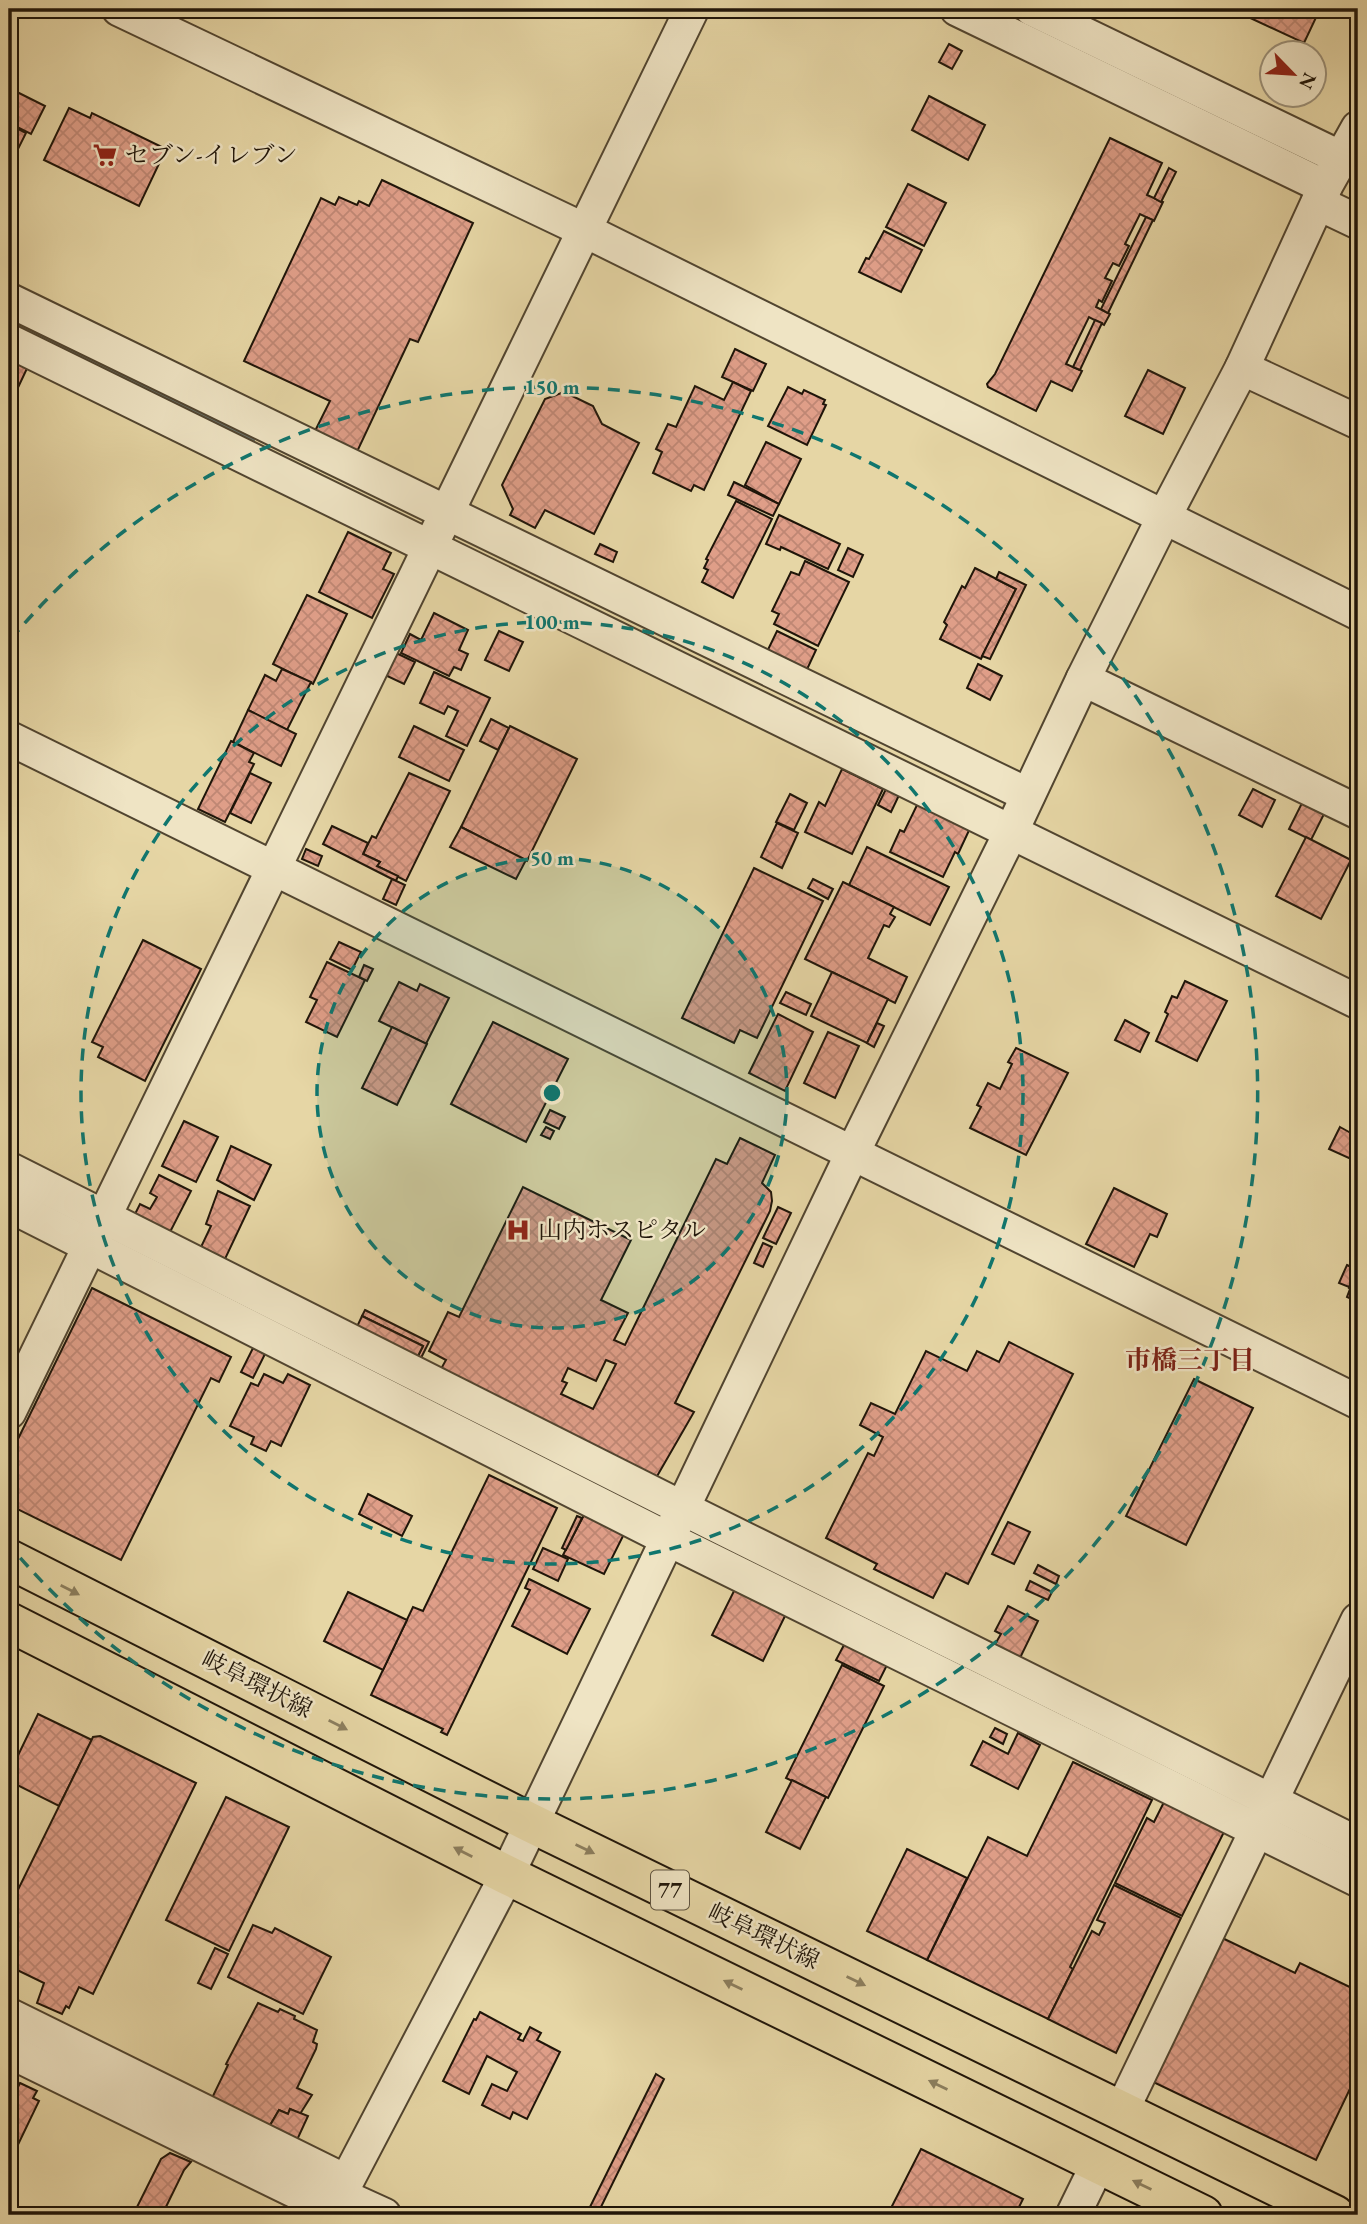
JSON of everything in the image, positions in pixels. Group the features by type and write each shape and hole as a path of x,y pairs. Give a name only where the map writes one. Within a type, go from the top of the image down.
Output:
{"main road":[{"name":"岐阜環状線","path":"9,1559 531,1823 1335,2215"},
{"name":"77","path":"9,1622 507,1875 1203,2215"}],"street":[{"path":"119,9 584,230 1358,613"},
{"path":"9,1412 692,9"},
{"path":"957,9 1322,195 1358,222"},
{"path":"1032,9 1343,159"},
{"path":"336,2200 507,1875 1083,679 1242,368 1322,195 1358,128"},
{"path":"9,300 1028,795"},
{"path":"9,341 1358,1002"},
{"path":"1242,368 1358,422"},
{"path":"1083,679 1358,812"},
{"path":"9,738 1358,1402"},
{"path":"9,1169 97,1231 668,1539 1263,1816 1358,1844"},
{"path":"9,1205 97,1231 682,1508 1263,1816 1358,1880"},
{"path":"1122,2110 1358,1620"},
{"path":"9,2015 336,2200"},
{"path":"9,2051 336,2200 384,2215"},
{"path":"1073,2215 1098,2164"}],"building":[{"path":"1231,9 1320,9 1306,38 1293,38"},
{"path":"949,44 962,51 952,69 939,62"},
{"path":"9,88 45,106 31,134 9,123"},
{"path":"929,96 985,125 968,160 912,130"},
{"name":"セブン-イレブン","path":"69,108 90,118 92,113 166,149 139,206 44,160"},
{"path":"9,124 26,133 11,163 9,162"},
{"path":"1110,138 1162,163 1147,195 1163,202 1154,221 1140,214 1125,244 1129,246 1119,266 1113,263 1105,278 1112,281 1102,302 1099,300 1096,307 1110,314 1104,325 1089,317 1066,364 1082,371 1072,391 1051,381 1036,411 988,387 987,384 995,374"},
{"path":"1169,168 1176,172 1161,202 1154,198"},
{"path":"382,180 473,223 418,342 410,339 355,456 312,437 330,401 244,361 321,198 335,205 339,197 357,205 359,201 369,206"},
{"path":"908,184 946,203 924,246 886,227"},
{"path":"1146,217 1153,220 1108,313 1101,309"},
{"path":"884,231 922,250 901,292 859,272"},
{"path":"1095,320 1102,323 1080,370 1073,367"},
{"path":"9,349 31,360 14,396 9,393"},
{"path":"735,349 766,364 753,391 722,377"},
{"path":"1148,370 1185,388 1163,434 1125,416"},
{"path":"733,382 751,391 704,490 694,485 691,491 653,473 662,452 656,449 668,424 676,427 695,386 724,400"},
{"path":"788,387 802,394 804,390 825,400 823,404 826,405 807,445 768,426"},
{"path":"564,392 593,406 602,424 639,443 594,534 545,510 535,528 510,515 513,509 502,485 545,399"},
{"path":"766,442 801,459 779,504 745,485"},
{"path":"734,482 779,504 773,516 728,495"},
{"path":"736,501 772,519 733,598 702,582 708,570 704,568 708,560 706,559"},
{"path":"779,515 840,544 828,569 781,547 780,550 766,544"},
{"path":"348,532 391,553 383,569 394,574 372,618 319,592"},
{"path":"600,544 617,552 613,562 595,554"},
{"path":"848,548 863,555 853,577 838,570"},
{"path":"805,561 849,582 818,646 774,624 779,614 772,611 791,572 799,575"},
{"path":"975,568 1016,589 981,659 940,639 947,625 944,622 962,586 965,588"},
{"path":"999,572 1026,585 990,659 982,656 1016,589 996,579"},
{"path":"307,595 347,614 313,684 273,664"},
{"path":"434,613 468,630 459,650 468,654 461,670 454,667 449,676 401,653 410,634 421,640"},
{"path":"499,631 523,642 509,671 485,660"},
{"path":"777,631 816,650 803,678 763,660"},
{"path":"394,652 415,662 404,684 383,674"},
{"path":"978,664 1002,676 990,700 967,688"},
{"path":"282,669 311,682 287,730 248,710 265,675 276,681"},
{"path":"434,672 490,698 467,746 446,736 458,711 448,706 444,714 420,703"},
{"path":"248,710 296,734 281,766 233,742"},
{"path":"491,719 509,728 498,750 480,741"},
{"path":"414,726 464,750 449,781 399,757"},
{"path":"510,726 577,759 527,861 461,827"},
{"path":"231,741 254,753 249,762 254,764 225,822 198,809"},
{"path":"842,769 883,789 852,854 805,832 819,802 825,806"},
{"path":"250,773 271,783 251,823 230,813"},
{"path":"409,773 450,791 406,881 377,866 380,862 363,854 372,836 376,838"},
{"path":"888,785 901,791 891,812 878,805"},
{"path":"1253,789 1275,800 1262,827 1239,815"},
{"path":"790,794 807,803 794,830 776,822"},
{"path":"1303,801 1325,812 1311,840 1289,829"},
{"path":"918,803 972,824 958,854 955,852 943,877 890,852 900,830 904,832"},
{"path":"777,823 798,833 782,868 761,857"},
{"path":"332,826 368,843 363,854 380,862 377,866 398,876 396,881 323,844"},
{"path":"461,827 526,860 516,879 450,847"},
{"path":"1306,837 1351,860 1321,919 1276,896"},
{"path":"867,847 949,887 930,925 849,885"},
{"path":"306,849 322,856 318,866 302,859"},
{"path":"754,868 823,901 757,1038 740,1030 734,1043 682,1018"},
{"path":"392,879 405,885 396,905 383,899"},
{"path":"813,879 833,889 828,899 808,888"},
{"path":"843,882 894,907 890,914 895,917 889,927 884,925 868,958 907,977 895,1003 805,959"},
{"path":"143,940 201,969 145,1081 98,1057 103,1047 92,1042"},
{"path":"339,942 361,952 352,970 330,959"},
{"path":"327,962 365,980 337,1037 306,1022 317,1000 310,997"},
{"path":"364,965 373,969 367,981 359,977"},
{"path":"832,972 888,999 867,1043 811,1016"},
{"path":"1185,981 1227,1001 1197,1061 1156,1041 1168,1014 1165,1012 1172,996 1177,998"},
{"path":"399,982 417,991 420,984 449,998 426,1044 379,1021"},
{"path":"786,992 811,1004 806,1015 780,1003"},
{"path":"778,1014 813,1032 785,1091 749,1073"},
{"path":"1125,1020 1149,1033 1140,1052 1115,1040"},
{"path":"493,1022 568,1059 526,1142 451,1104"},
{"path":"877,1023 884,1026 874,1047 867,1043"},
{"path":"392,1027 427,1044 397,1105 362,1088"},
{"path":"828,1032 859,1046 835,1098 804,1083"},
{"path":"1016,1048 1068,1073 1026,1155 970,1128 981,1107 977,1105 988,1083 1000,1089 1012,1064 1008,1062"},
{"path":"550,1110 565,1117 559,1129 544,1122"},
{"path":"184,1121 218,1137 196,1182 162,1166"},
{"path":"546,1127 554,1131 550,1139 541,1135"},
{"path":"1340,1127 1358,1137 1358,1145 1351,1159 1329,1149"},
{"path":"740,1138 775,1155 762,1183 771,1192 770,1211 675,1403 694,1412 656,1478 437,1376 446,1360 429,1351 448,1312 459,1317 523,1187 631,1240 601,1300 628,1313 614,1340 625,1345 716,1159 727,1164","holes":["606,1360 616,1364 593,1409 561,1394 567,1383 562,1381 568,1368 596,1381"]},
{"path":"231,1146 271,1165 254,1200 217,1180"},
{"path":"159,1175 191,1191 166,1240 131,1222 140,1204 150,1209 157,1197 150,1193"},
{"path":"1114,1188 1167,1214 1157,1237 1150,1234 1134,1267 1086,1244"},
{"path":"218,1191 250,1206 225,1259 201,1247 211,1226 206,1224"},
{"path":"778,1207 791,1213 776,1244 763,1238"},
{"path":"763,1243 772,1247 763,1267 754,1263"},
{"path":"1347,1265 1357,1270 1349,1287 1339,1283"},
{"path":"1358,1268 1358,1292 1349,1288"},
{"path":"92,1288 231,1357 219,1382 211,1378 121,1560 9,1505 9,1439 16,1443"},
{"path":"1350,1289 1358,1292 1358,1302 1347,1297"},
{"path":"365,1310 429,1342 418,1364 415,1362 423,1346 362,1316"},
{"path":"362,1316 423,1346 415,1362 354,1333"},
{"path":"1009,1342 1073,1374 968,1584 946,1573 933,1598 874,1569 877,1564 826,1538 868,1453 874,1456 883,1437 860,1425 871,1403 895,1414 926,1351 967,1371 977,1351 999,1362"},
{"path":"253,1348 265,1354 253,1378 241,1372"},
{"path":"264,1374 283,1383 288,1374 310,1385 281,1446 271,1441 266,1451 251,1444 254,1437 230,1426 251,1383 258,1386"},
{"path":"1194,1379 1253,1408 1186,1545 1126,1516"},
{"path":"489,1475 557,1508 447,1735 441,1732 443,1729 371,1695 413,1607 423,1611"},
{"path":"368,1494 412,1516 402,1536 359,1514"},
{"path":"584,1515 624,1534 604,1574 563,1555"},
{"path":"577,1516 582,1518 566,1550 562,1548"},
{"path":"1008,1522 1030,1532 1014,1564 992,1554"},
{"path":"543,1548 568,1559 558,1581 533,1569"},
{"path":"1038,1565 1059,1576 1056,1584 1034,1573"},
{"path":"529,1579 590,1609 567,1654 512,1626 530,1590 525,1588"},
{"path":"1030,1581 1052,1592 1048,1600 1026,1590"},
{"path":"735,1589 786,1614 763,1661 712,1635"},
{"path":"348,1592 407,1620 383,1670 324,1641"},
{"path":"1008,1606 1038,1621 1020,1658 994,1646 1001,1634 995,1631"},
{"path":"845,1643 888,1663 879,1681 836,1660"},
{"path":"842,1665 884,1686 828,1798 786,1778"},
{"path":"38,1714 92,1740 59,1806 9,1781 9,1774"},
{"path":"995,1728 1007,1734 1003,1744 990,1737"},
{"path":"1018,1733 1040,1745 1018,1789 971,1765 983,1741 1008,1754"},
{"path":"100,1736 196,1783 93,1994 79,1987 69,2008 66,2006 62,2014 37,2003 44,1983 9,1966 9,1908 93,1737"},
{"path":"1073,1762 1152,1800 1070,1967 1073,1969 1048,2019 927,1960 988,1837 1027,1856"},
{"path":"792,1780 826,1797 800,1849 766,1832"},
{"path":"226,1797 289,1827 229,1951 166,1920"},
{"path":"1165,1800 1225,1830 1182,1916 1115,1883 1147,1818 1154,1822"},
{"path":"907,1849 967,1878 927,1960 867,1931"},
{"path":"1114,1885 1181,1918 1116,2053 1048,2019 1092,1931 1099,1935 1105,1923 1097,1920"},
{"path":"253,1925 272,1933 275,1928 331,1957 303,2014 228,1977"},
{"path":"1216,1935 1295,1973 1300,1963 1358,1991 1358,2072 1316,2160 1147,2079"},
{"path":"215,1948 228,1954 211,1989 198,1983"},
{"path":"258,2003 278,2012 280,2009 317,2030 313,2042 317,2044 316,2049 297,2088 312,2095 300,2114 290,2109 288,2114 279,2110 269,2127 212,2098 228,2065 226,2064"},
{"path":"480,2012 521,2034 518,2039 523,2041 530,2027 541,2033 537,2040 560,2052 527,2119 513,2112 510,2119 482,2105 492,2084 507,2091 517,2072 487,2056 469,2094 443,2081"},
{"path":"656,2074 664,2079 597,2215 586,2215"},
{"path":"20,2083 37,2091 33,2098 39,2101 14,2153 9,2151 9,2089 15,2093"},
{"path":"290,2109 308,2116 297,2140 269,2127 279,2110 288,2114"},
{"path":"921,2149 1023,2199 1015,2215 896,2215 889,2212"},
{"path":"170,2153 191,2162 184,2170 162,2215 136,2209 161,2159"}],"waterway":[{"path":"999,9 1028,23"},
{"path":"9,321 250,441"},
{"path":"605,1488 648,1510"}],"place":[{"name":"セブン-イレブン","path":"105,155"},
{"name":"山内ホスピタル","path":"518,1230"}],"district":[{"name":"市橋三丁目","path":"1190,1360"}]}
